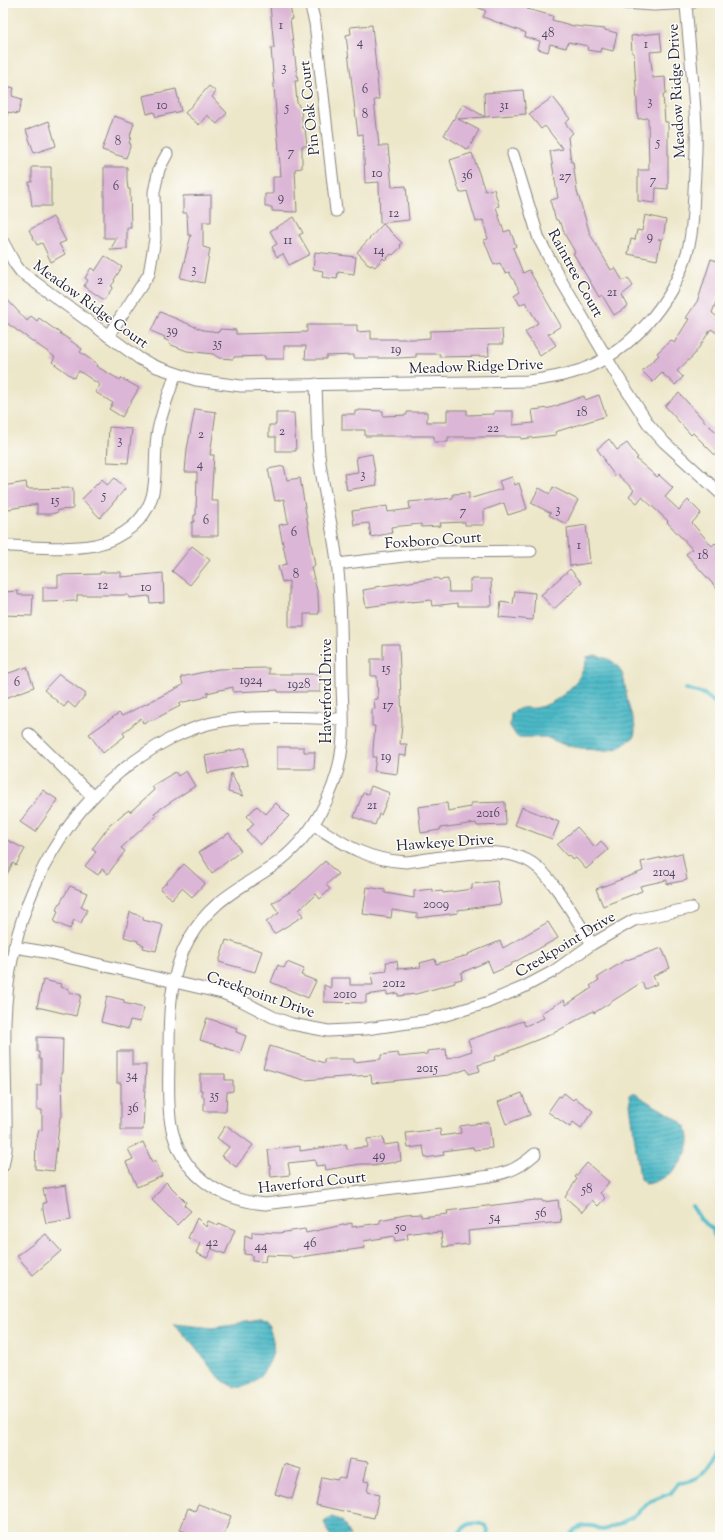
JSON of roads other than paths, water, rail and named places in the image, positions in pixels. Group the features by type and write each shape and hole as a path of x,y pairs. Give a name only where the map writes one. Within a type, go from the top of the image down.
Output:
{"street":[{"name":"Pin Oak Court","path":"310,3 315,23 336,210"},
{"path":"624,3 654,5 689,3"},
{"name":"Meadow Ridge Drive","path":"175,375 196,380 241,386 527,381 552,378 575,372 607,357 640,332 651,319 673,288 687,253 693,218 696,133 689,3"},
{"path":"108,336 140,290 148,274 155,239 154,192 159,169 167,154"},
{"name":"Raintree Court","path":"513,154 539,239 562,282 607,357 649,425 664,442 720,493"},
{"name":"Meadow Ridge Court","path":"3,242 21,272 140,359 175,375"},
{"path":"10,546 59,547 95,545 125,533 139,521 150,505 152,498 159,425 175,375"},
{"name":"Haverford Drive","path":"174,982 188,940 216,904 234,890 274,865 286,855 314,824 325,803 337,771 343,746 338,564 319,455 316,384"},
{"name":"Foxboro Court","path":"338,564 437,552 532,551"},
{"path":"3,1166 6,1150 5,1022 9,975 14,947 29,898 40,873 63,835 93,797 134,762 155,747 176,735 199,726 244,718 342,719"},
{"path":"29,734 93,797"},
{"name":"Hawkeye Drive","path":"314,824 352,850 379,859 394,861 418,860 498,852 522,858 533,864 545,876 592,944"},
{"name":"Creekpoint Drive","path":"14,947 45,952 222,993 242,1001 273,1017 292,1024 328,1031 345,1031 429,1020 486,1004 554,971 592,944 634,920 691,908"},
{"name":"Haverford Court","path":"174,982 169,1022 170,1110 174,1139 186,1162 196,1174 216,1191 249,1203 272,1203 490,1176 519,1167 535,1154"}],"water":[{"path":"595,655 614,662 622,674 629,707 635,725 634,737 618,748 604,751 567,746 546,737 517,737 510,726 511,714 522,708 536,708 556,700 577,681 585,665 587,657"},
{"path":"636,1093 677,1119 684,1126 689,1135 688,1146 682,1160 675,1169 662,1179 646,1184 640,1179 629,1095"},
{"path":"259,1320 266,1321 272,1336 273,1351 271,1358 268,1365 258,1378 245,1386 237,1387 230,1385 219,1377 174,1323 213,1327"},
{"path":"332,1517 342,1521 350,1536 331,1537 324,1522"}],"waterway":[{"path":"686,689 704,694 720,707"},
{"path":"692,1206 701,1220 713,1229 716,1247 720,1252"},
{"path":"570,1537 575,1529 579,1527 593,1526 602,1530 631,1518 651,1501 671,1493 678,1483 693,1480 699,1476 708,1467 720,1448"},
{"path":"457,1537 466,1526 473,1523 486,1526 488,1531 487,1537"}]}
